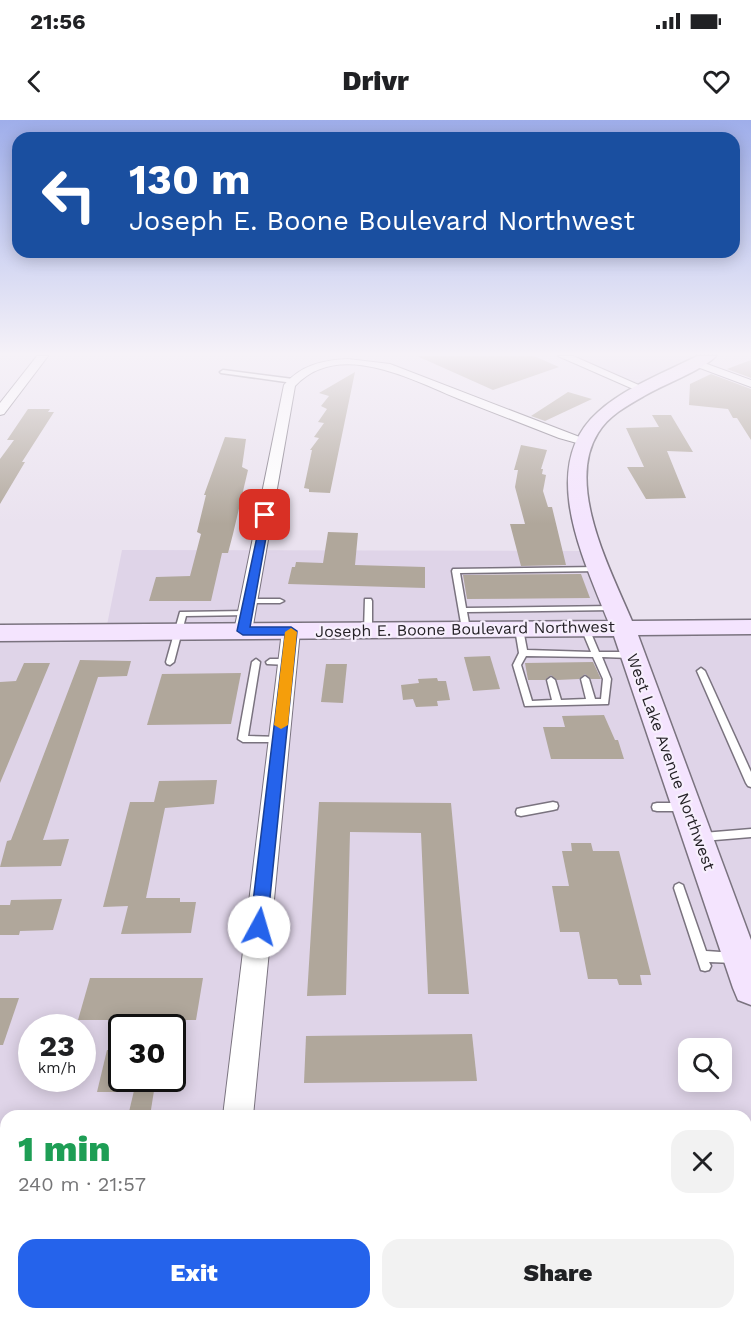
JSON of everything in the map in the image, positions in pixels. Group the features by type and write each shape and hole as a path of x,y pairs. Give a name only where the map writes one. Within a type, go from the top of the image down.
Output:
{"street":[{"path":"246,615 287,412"},
{"path":"503,412 584,441"},
{"name":"West Lake Avenue Northwest","path":"609,412 590,428 584,441 578,471 581,510 600,569 751,988"},
{"name":"Joseph E. Boone Boulevard Northwest","path":"0,633 177,632 246,615 291,631 368,630 464,619 519,629 558,619 585,628 619,618 751,627"},
{"path":"239,1110 279,739 279,662 291,631"}],"lane":[{"path":"600,569 456,572 464,619 619,618"},
{"path":"246,615 280,601"},
{"path":"368,601 368,630"},
{"path":"519,629 523,653 517,665 528,704 605,702 607,679 585,628"},
{"path":"170,662 177,632"},
{"path":"523,653 547,658 579,658 597,655 633,656"},
{"path":"256,662 243,739 279,739"},
{"path":"701,671 751,783"},
{"path":"551,680 556,702"},
{"path":"585,680 591,702"},
{"path":"521,812 553,806"},
{"path":"657,807 687,807"},
{"path":"698,837 751,833"},
{"path":"679,888 703,961 741,959"}],"shaded area":[{"path":"122,550 583,551 630,633 751,633 751,1110 0,1110 0,641 104,640"}],"building":[{"path":"26,412 54,412 22,462 25,462 0,504 0,459 14,440 7,440"},
{"path":"325,412 347,412 330,493 309,492 309,489 304,488 312,450 310,450 319,438 314,437 324,423 318,422"},
{"path":"537,412 564,412 545,421 531,416"},
{"path":"730,412 751,412 751,440 737,418 733,418"},
{"path":"652,415 671,415 693,452 667,451 686,498 646,499 627,467 644,467 626,428 659,427"},
{"path":"225,437 246,439 242,467 248,470 228,553 222,553 211,601 149,601 156,577 190,576 201,534 197,532 206,495 204,495"},
{"path":"521,445 547,450 541,469 543,469 542,474 546,475 543,491 548,507 552,507 566,565 521,566 510,524 525,524 515,487 518,470 514,470"},
{"path":"328,532 358,533 355,565 425,567 425,588 288,584 292,567 295,567 296,562 323,563"},
{"path":"581,574 590,598 467,599 463,575"},
{"path":"490,656 500,689 473,691 464,657"},
{"path":"80,660 131,661 127,676 98,677 43,840 69,839 61,866 0,867 7,841 11,840"},
{"path":"593,662 601,679 591,679 585,674 579,679 557,680 551,675 545,680 528,680 525,663"},
{"path":"24,663 50,663 0,783 0,682 16,681"},
{"path":"326,664 347,664 343,703 321,702"},
{"path":"241,673 231,724 147,725 162,674"},
{"path":"437,678 438,681 446,681 450,700 437,701 438,706 416,707 413,699 403,700 401,685 419,683 418,679"},
{"path":"604,715 615,740 618,740 624,759 551,759 543,727 565,727 562,716"},
{"path":"217,780 214,804 165,808 146,898 180,898 180,902 196,902 191,933 121,934 128,906 103,907 130,802 154,802 159,781"},
{"path":"319,802 451,803 469,994 428,994 421,833 350,832 346,995 307,996"},
{"path":"571,843 591,843 593,851 619,851 651,975 640,975 642,985 619,985 617,979 588,979 579,932 560,932 552,886 569,886 562,851 572,851"},
{"path":"62,899 53,930 20,931 19,935 0,935 0,905 10,905 11,900"},
{"path":"90,978 203,978 196,1020 186,1020 186,1014 108,1014 108,1020 96,1020 96,1014 80,1014"},
{"path":"0,998 19,998 3,1045 0,1045"},
{"path":"472,1034 477,1081 304,1083 306,1036"},
{"path":"107,1050 108,1050 108,1092 97,1092"},
{"path":"134,1092 154,1092 151,1110 129,1110"}],"slow traffic":[{"path":"281,725 291,632"}],"route":[{"path":"259,927 291,631 243,631 265,515"}]}
